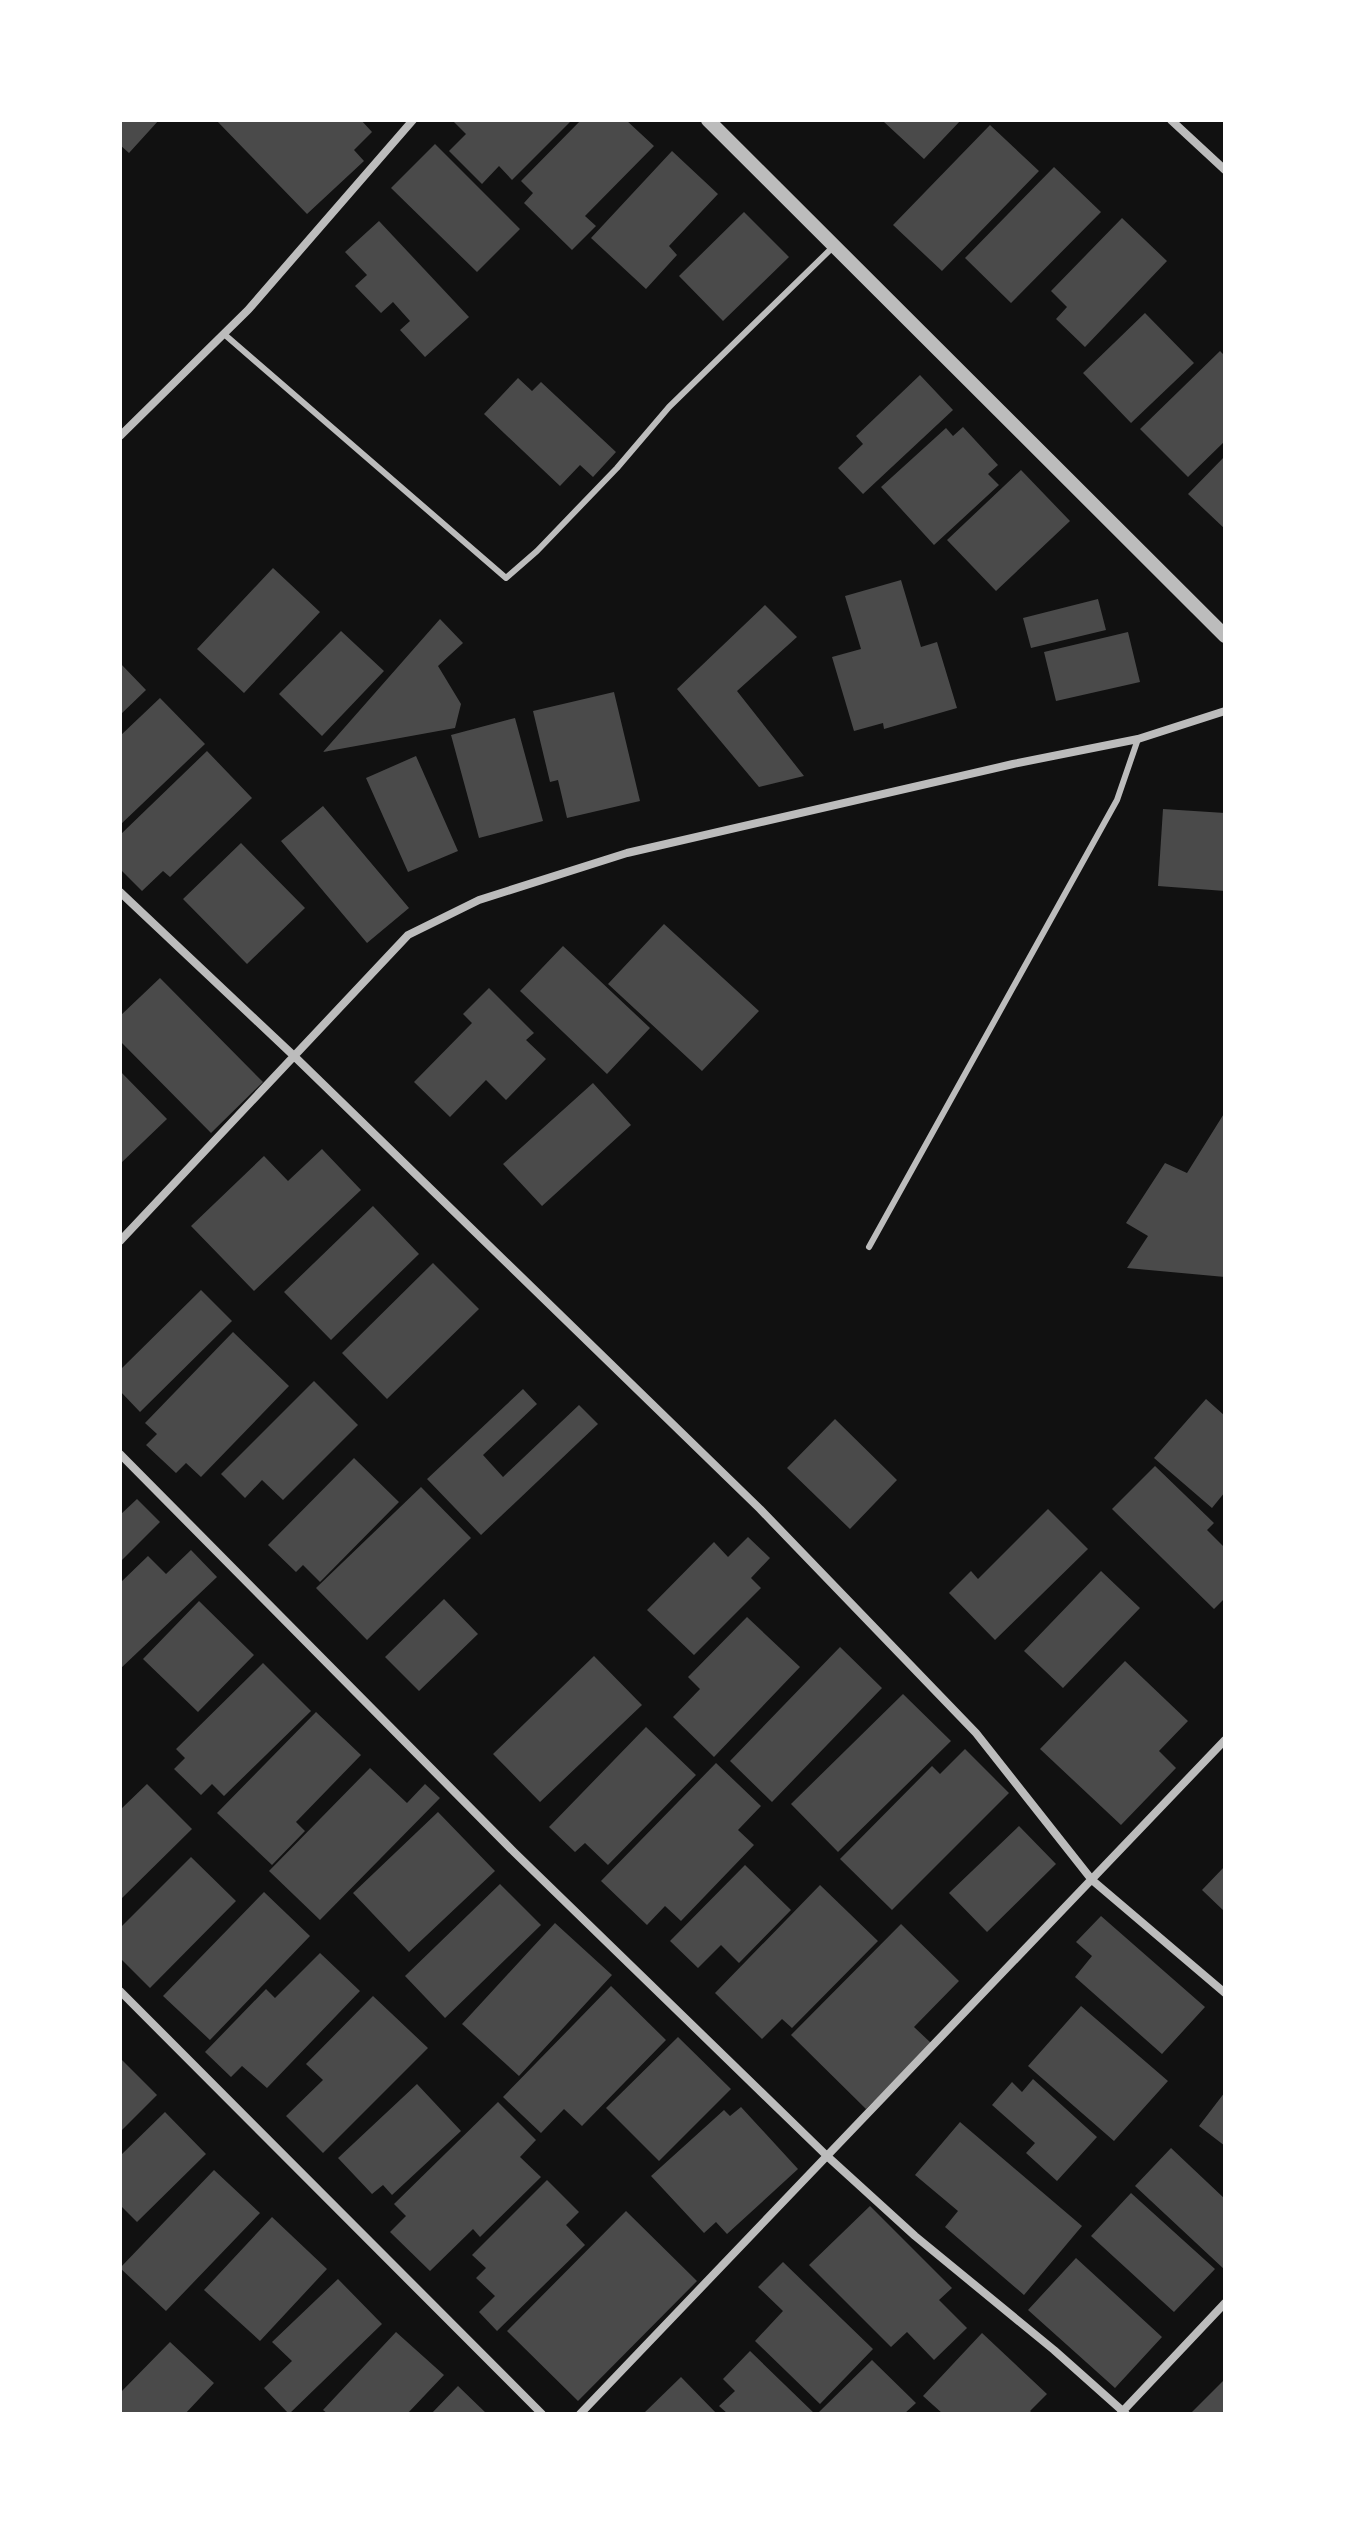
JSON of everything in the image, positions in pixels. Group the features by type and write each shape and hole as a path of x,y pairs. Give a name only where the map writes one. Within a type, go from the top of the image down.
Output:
{"street":[{"path":"120,436 248,310 413,120"},
{"path":"708,120 1225,636"},
{"path":"1171,120 1225,170"},
{"path":"120,1241 408,935 479,900 627,853 1013,764 1138,739 1225,711"},
{"path":"120,892 294,1056 771,1520 976,1733 1092,1880 1225,1993"},
{"path":"120,1454 514,1852 827,2156 915,2236 1123,2413 1225,2303"},
{"path":"580,2414 1225,1740"},
{"path":"120,1991 542,2414"}],"lane":[{"path":"224,334 506,578 537,551 617,468 669,407 834,246"},
{"path":"869,1247 1117,800 1138,739"}],"building":[{"path":"120,120 159,120 129,153 120,145"},
{"path":"216,120 361,120 372,132 354,150 364,161 307,214"},
{"path":"452,120 572,120 512,180 499,166 482,184 449,151 466,134"},
{"path":"581,120 626,120 654,146 585,216 596,226 572,250 524,203 533,193 521,181"},
{"path":"885,120 961,120 924,159"},
{"path":"990,125 1039,171 942,271 893,225"},
{"path":"435,144 520,229 477,272 391,188"},
{"path":"672,151 718,194 669,246 677,255 646,289 591,238"},
{"path":"1054,167 1101,212 1011,303 965,258"},
{"path":"744,212 789,257 723,321 679,276"},
{"path":"1122,218 1167,261 1085,347 1056,319 1067,307 1051,291"},
{"path":"379,221 469,317 425,357 400,330 410,321 393,302 381,313 355,286 367,275 345,252"},
{"path":"1145,313 1194,363 1131,423 1083,373"},
{"path":"1220,351 1225,356 1225,441 1188,477 1140,429"},
{"path":"920,375 953,410 863,494 838,468 863,444 856,436"},
{"path":"518,378 532,391 541,382 616,452 593,477 580,465 560,486 484,414"},
{"path":"963,427 998,465 988,474 999,485 934,545 881,487 946,428 953,436"},
{"path":"1225,456 1225,529 1188,494"},
{"path":"1021,470 1070,521 996,591 947,540"},
{"path":"273,568 320,612 244,693 197,649"},
{"path":"901,580 921,647 937,642 957,708 884,729 883,723 854,731 832,657 861,649 845,596"},
{"path":"1098,599 1106,630 1031,648 1023,618"},
{"path":"765,605 797,637 737,691 804,776 759,787 677,689"},
{"path":"440,619 463,643 438,666 461,704 455,728 323,752"},
{"path":"341,631 384,671 322,736 279,694"},
{"path":"1128,632 1140,682 1056,701 1044,652"},
{"path":"120,663 146,690 120,715"},
{"path":"614,692 640,801 567,818 558,780 550,782 533,711"},
{"path":"160,698 205,744 120,825 120,736"},
{"path":"515,718 543,821 479,838 451,735"},
{"path":"207,751 252,798 170,877 163,871 142,891 120,869 120,835"},
{"path":"416,756 458,851 408,872 366,778"},
{"path":"323,806 409,908 367,943 281,841"},
{"path":"1163,809 1225,813 1225,891 1158,886"},
{"path":"241,843 305,908 247,964 183,899"},
{"path":"664,924 759,1011 702,1071 608,984"},
{"path":"563,946 650,1028 607,1074 520,991"},
{"path":"160,978 263,1082 211,1133 120,1041 120,1016"},
{"path":"489,988 534,1033 526,1040 546,1059 506,1100 486,1080 450,1117 414,1082 472,1023 463,1014"},
{"path":"120,1071 167,1119 120,1164"},
{"path":"593,1083 631,1125 542,1206 503,1164"},
{"path":"1225,1112 1225,1277 1127,1268 1148,1236 1126,1223 1165,1163 1187,1173"},
{"path":"322,1149 361,1190 254,1291 191,1226 264,1156 288,1181"},
{"path":"373,1206 419,1254 331,1340 284,1292"},
{"path":"433,1263 479,1309 387,1399 342,1353"},
{"path":"201,1290 232,1321 140,1412 120,1391 120,1370"},
{"path":"233,1332 289,1386 201,1477 186,1463 176,1473 146,1445 157,1434 145,1423"},
{"path":"314,1381 358,1425 283,1500 262,1480 245,1498 221,1474"},
{"path":"523,1389 537,1404 483,1455 503,1477 579,1405 598,1424 481,1535 427,1479"},
{"path":"1206,1399 1225,1416 1225,1492 1212,1508 1154,1458"},
{"path":"835,1419 897,1480 850,1529 787,1468"},
{"path":"354,1458 399,1502 320,1582 303,1565 296,1572 268,1545"},
{"path":"1155,1466 1214,1523 1207,1530 1225,1548 1225,1598 1214,1609 1112,1509"},
{"path":"421,1487 471,1538 367,1640 316,1588"},
{"path":"137,1499 160,1522 120,1562 120,1515"},
{"path":"1048,1509 1088,1549 995,1640 949,1593 971,1571 978,1579"},
{"path":"748,1537 770,1558 751,1578 761,1588 694,1655 647,1610 714,1542 728,1557"},
{"path":"191,1550 217,1577 120,1669 120,1583 148,1556 166,1574"},
{"path":"1101,1571 1140,1608 1063,1688 1024,1651"},
{"path":"444,1599 478,1634 419,1691 385,1657"},
{"path":"199,1601 254,1655 198,1712 143,1659"},
{"path":"747,1617 800,1667 714,1757 673,1717 700,1689 688,1677"},
{"path":"840,1647 882,1688 772,1802 730,1761"},
{"path":"594,1656 642,1705 540,1802 493,1754"},
{"path":"1125,1661 1188,1721 1159,1751 1176,1768 1121,1825 1040,1749"},
{"path":"263,1663 311,1711 224,1796 212,1784 201,1795 174,1769 185,1758 176,1749"},
{"path":"903,1694 951,1741 838,1852 791,1804"},
{"path":"316,1712 361,1755 296,1822 305,1831 272,1865 217,1813"},
{"path":"646,1727 696,1775 608,1865 585,1843 575,1852 549,1827"},
{"path":"965,1749 1009,1793 892,1910 840,1859 932,1766 940,1774"},
{"path":"716,1763 761,1806 738,1830 754,1845 681,1921 665,1906 647,1925 601,1881"},
{"path":"370,1768 407,1803 425,1784 440,1798 320,1920 269,1871"},
{"path":"147,1784 192,1829 120,1900 120,1810"},
{"path":"438,1812 495,1871 409,1952 353,1893"},
{"path":"1019,1826 1056,1864 987,1932 949,1893"},
{"path":"191,1857 236,1901 150,1988 120,1958 120,1928"},
{"path":"745,1865 791,1910 739,1963 721,1945 698,1968 670,1941"},
{"path":"1225,1866 1225,1912 1202,1890"},
{"path":"500,1884 541,1925 445,2018 405,1976"},
{"path":"820,1885 878,1941 792,2028 782,2019 762,2039 715,1993"},
{"path":"264,1892 310,1936 210,2040 163,1996"},
{"path":"1101,1916 1205,2007 1162,2054 1075,1977 1092,1956 1076,1942"},
{"path":"555,1923 612,1975 519,2076 462,2024"},
{"path":"901,1924 959,1981 914,2027 931,2043 866,2109 791,2035"},
{"path":"320,1953 360,1991 267,2088 242,2066 231,2077 205,2052 266,1989 275,1998"},
{"path":"611,1986 666,2040 582,2126 564,2109 541,2133 503,2097"},
{"path":"373,1996 428,2048 323,2153 286,2116 323,2080 306,2064"},
{"path":"1081,2006 1168,2081 1114,2141 1028,2066"},
{"path":"678,2037 731,2089 659,2161 606,2108"},
{"path":"120,2058 157,2095 120,2132"},
{"path":"1033,2079 1097,2137 1057,2181 1026,2153 1035,2143 992,2105 1012,2082 1022,2092"},
{"path":"417,2084 461,2131 392,2195 383,2185 372,2194 338,2158"},
{"path":"1225,2092 1225,2146 1199,2126"},
{"path":"498,2102 536,2140 520,2157 541,2177 480,2237 473,2229 430,2271 390,2232 406,2216 394,2204"},
{"path":"741,2107 798,2169 727,2234 716,2222 704,2233 651,2176 724,2110 730,2116"},
{"path":"165,2112 206,2154 137,2222 120,2205 120,2156"},
{"path":"960,2122 1082,2226 1024,2295 945,2227 958,2211 915,2175"},
{"path":"1171,2148 1225,2199 1225,2270 1135,2186"},
{"path":"214,2170 260,2213 166,2311 120,2268"},
{"path":"547,2180 579,2212 566,2225 585,2245 497,2331 479,2312 495,2296 476,2278 486,2268 472,2255"},
{"path":"1131,2193 1215,2269 1174,2312 1091,2236"},
{"path":"870,2206 952,2288 939,2300 967,2328 934,2360 907,2332 891,2347 809,2265"},
{"path":"626,2211 697,2281 578,2401 507,2331"},
{"path":"272,2217 327,2269 260,2341 204,2290"},
{"path":"1076,2258 1162,2337 1115,2388 1028,2310"},
{"path":"783,2262 873,2349 820,2404 755,2341 783,2311 758,2287"},
{"path":"338,2279 382,2324 289,2414 264,2388 292,2361 272,2342"},
{"path":"396,2332 444,2375 407,2414 328,2414 323,2410"},
{"path":"982,2333 1047,2394 1030,2411 1033,2414 943,2414 923,2396"},
{"path":"170,2342 214,2383 185,2414 120,2414 120,2393"},
{"path":"750,2351 815,2414 728,2414 719,2406 735,2391 723,2379"},
{"path":"872,2360 916,2403 904,2414 821,2414 819,2412"},
{"path":"681,2377 717,2414 643,2414"},
{"path":"1223,2381 1225,2414 1190,2414"},
{"path":"458,2386 487,2414 431,2414"}]}
